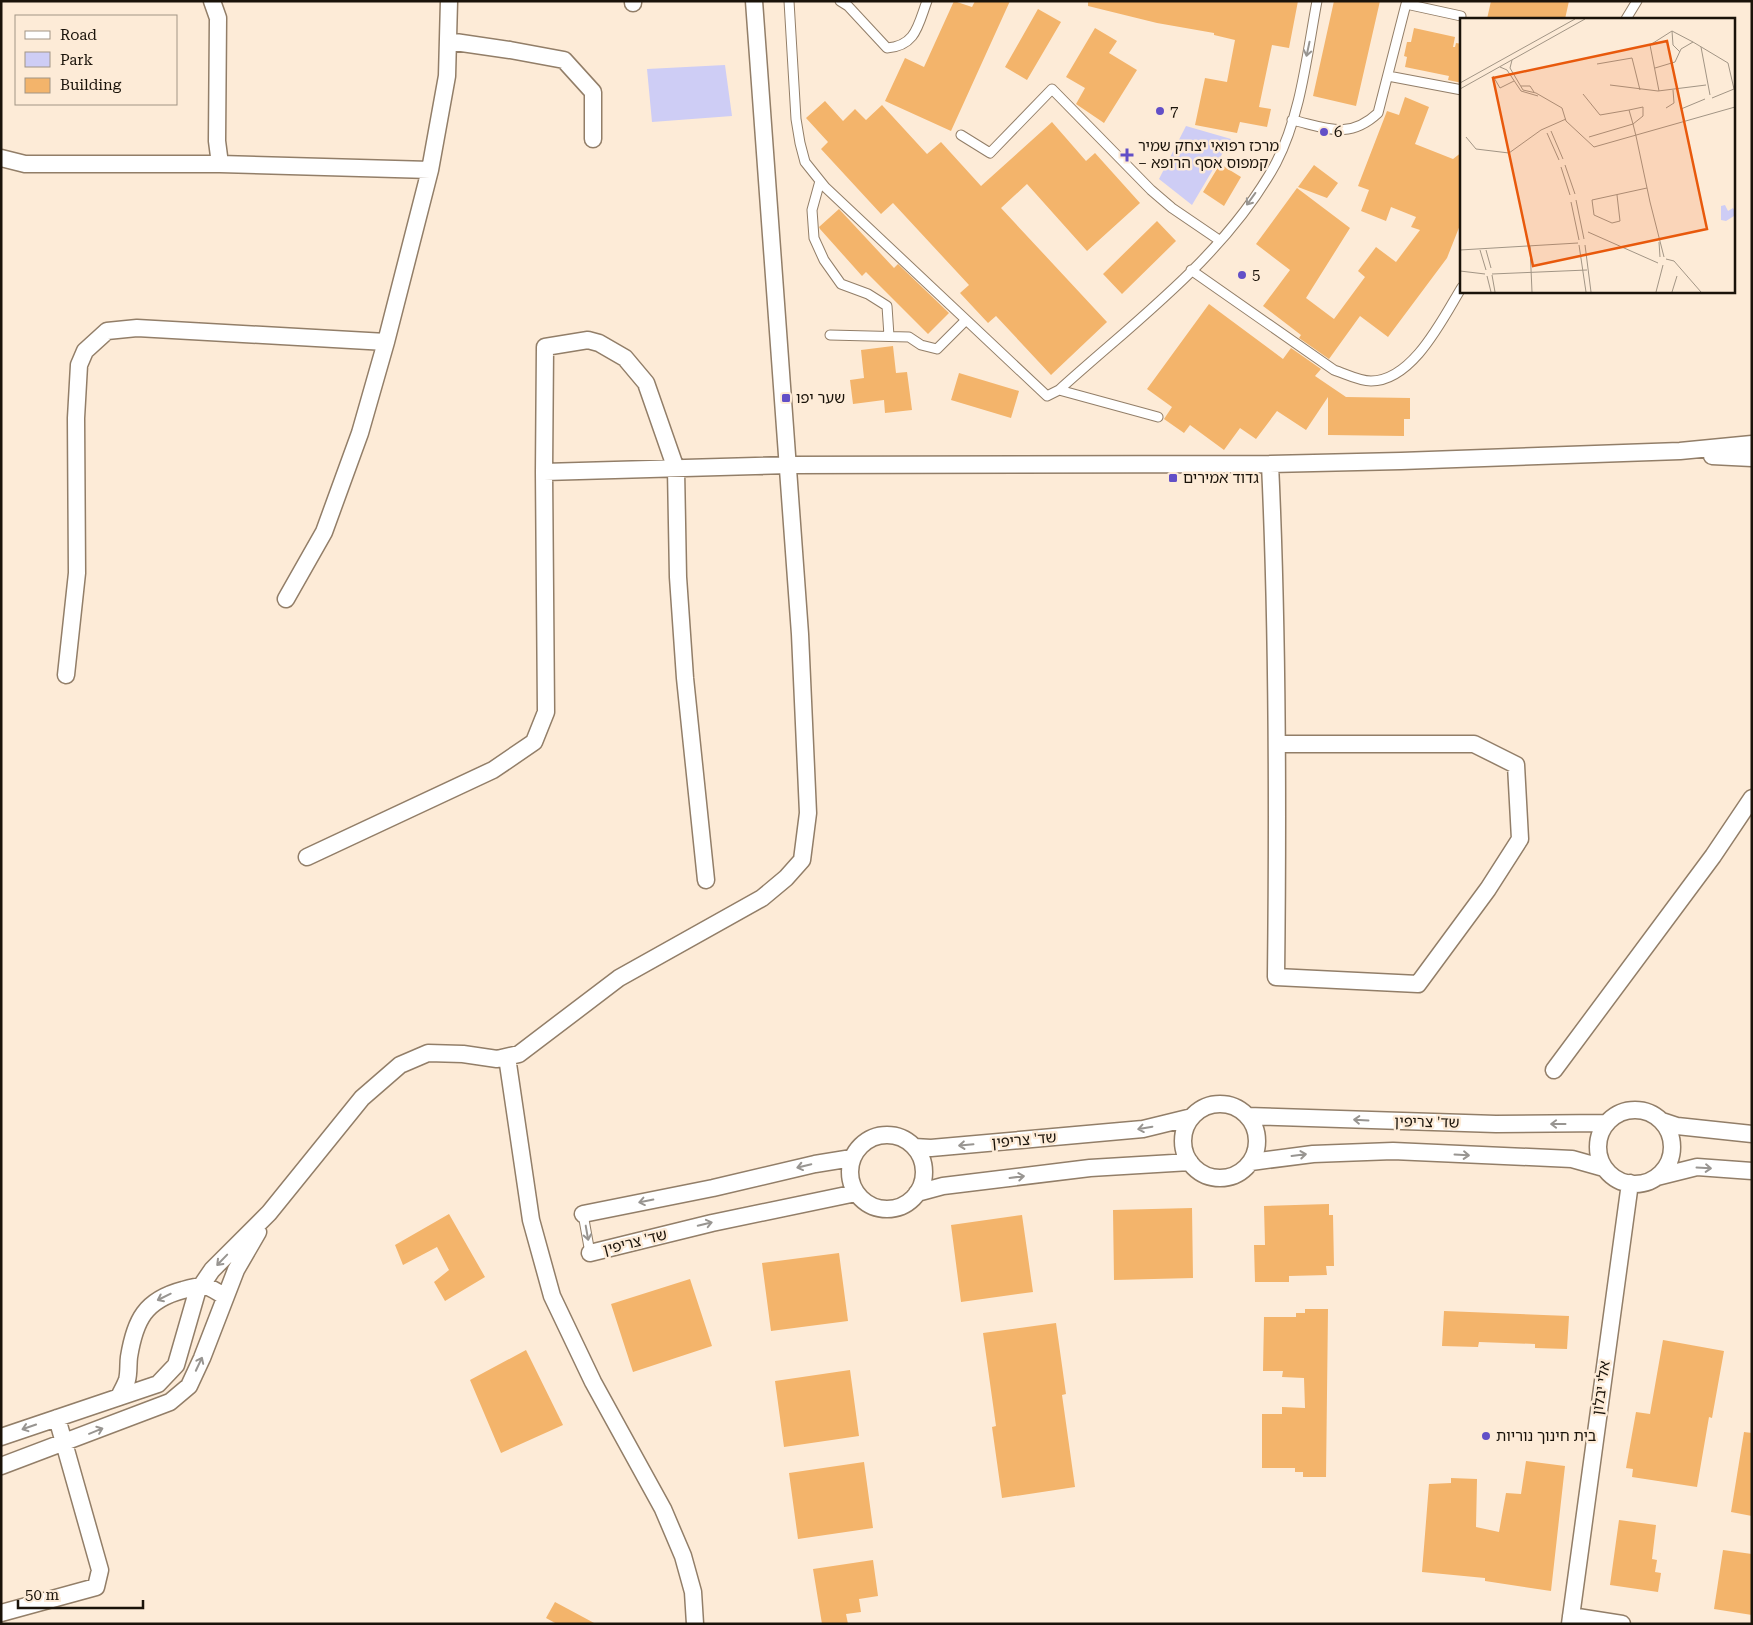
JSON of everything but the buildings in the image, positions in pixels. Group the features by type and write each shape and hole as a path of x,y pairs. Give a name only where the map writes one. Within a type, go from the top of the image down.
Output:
{"street":[{"path":"212,1 218,18 217,141 220,164"},
{"path":"286,599 324,532 360,433 386,342 430,170 447,76 449,1"},
{"path":"1,1437 158,1384 176,1365 190,1313 202,1284 212,1270 269,1212 362,1098 400,1065 428,1053 463,1054 497,1059 519,1054 620,978 762,898 786,878 802,860 808,813 800,634 754,1"},
{"path":"448,42 510,50 564,60 593,92 594,139"},
{"path":"1,158 34,164 220,164 430,170"},
{"path":"66,675 77,573 76,418 79,365 85,351 107,331 137,328 386,342"},
{"path":"308,857 493,770 534,742 546,712 545,347 588,340 599,342 625,358 646,383 676,469 678,577 685,678 706,880"},
{"path":"544,472 789,465 1270,464 1680,451 1752,444"},
{"path":"1680,451 1707,456 1752,458"},
{"path":"1270,464 1277,602 1276,977 1418,984 1488,889 1520,839 1516,765 1474,744 1278,744"},
{"path":"1554,1070 1713,856 1752,798"},
{"path":"507,1057 531,1220 552,1296 593,1382 663,1509 683,1556 693,1592 695,1624"},
{"path":"1225,1104 1237,1108 1247,1116 1254,1126 1257,1138 1256,1150 1251,1162 1237,1174 1220,1178 1208,1176 1198,1171 1190,1162 1185,1151 1183,1139 1186,1127 1192,1117 1201,1109 1225,1104"},
{"path":"1662,1121 1670,1138 1671,1156 1666,1167 1657,1176 1647,1182 1630,1183 1613,1176 1604,1168 1599,1157 1598,1145 1601,1133 1607,1123 1616,1115 1628,1110 1640,1110 1652,1114 1662,1121 1678,1126 1752,1134"},
{"name":"שד' צריפין","path":"1247,1116 1459,1123 1607,1123"},
{"name":"שד' צריפין","path":"914,1147 931,1148 1143,1129 1192,1117"},
{"path":"879,1136 898,1137 914,1147 924,1169 918,1193 909,1202 887,1209 875,1207 864,1202 856,1193 851,1182 852,1158 859,1148 868,1140 879,1136"},
{"name":"שד' צריפין","path":"1251,1162 1313,1154 1393,1152 1572,1159 1604,1168"},
{"path":"583,1214 714,1188 814,1164 852,1158"},
{"path":"918,1193 943,1186 1090,1168 1190,1162"},
{"path":"1657,1176 1696,1167 1752,1171"},
{"name":"אלי יבלון","path":"1570,1620 1630,1183"},
{"name":"שד' צריפין","path":"590,1253 712,1223 856,1193"},
{"path":"1,1466 64,1444 170,1402 189,1386 202,1358 236,1270 269,1212"},
{"path":"118,1397 127,1380 134,1330 142,1314 156,1300 170,1293 202,1284 214,1288 225,1297"},
{"path":"1,1613 96,1587 100,1570 57,1418"},
{"path":"1570,1620 1622,1624"}],"lane":[{"path":"790,1 798,135 805,162 820,181 1047,396 1059,390 1191,270 1219,240 1257,192 1276,162 1292,120 1317,1"},
{"path":"840,1 848,6 887,48 902,47 913,36 927,1"},
{"path":"1627,18 1637,1"},
{"path":"1292,120 1334,130 1350,131 1366,125 1378,113 1406,4 1461,16"},
{"path":"1388,76 1460,90"},
{"path":"961,135 990,153 1052,90 1151,190 1172,208 1219,240"},
{"path":"820,181 812,210 814,238 824,260 841,284 868,294 887,306 888,336"},
{"path":"1191,270 1334,370 1354,378 1371,381 1386,379 1403,370 1413,360 1460,290"},
{"path":"830,335 909,336 921,346 937,349 966,320"},
{"path":"1059,390 1158,417"},
{"path":"583,1214 590,1253"}],"green space":[{"path":"725,65 732,116 652,122 647,69"},
{"path":"1186,126 1231,139 1192,205 1159,179"}],"place":[{"name":"7","path":"1160,111"},
{"name":"6","path":"1324,132"},
{"name":"מרכז רפואי יצחק שמיר – קמפוס אסף הרופא","path":"1127,155"},
{"name":"5","path":"1242,275"},
{"name":"שער יפו","path":"786,398"},
{"name":"גדוד אמירים","path":"1173,478"},
{"name":"בית חינוך נוריות","path":"1486,1436"}]}
